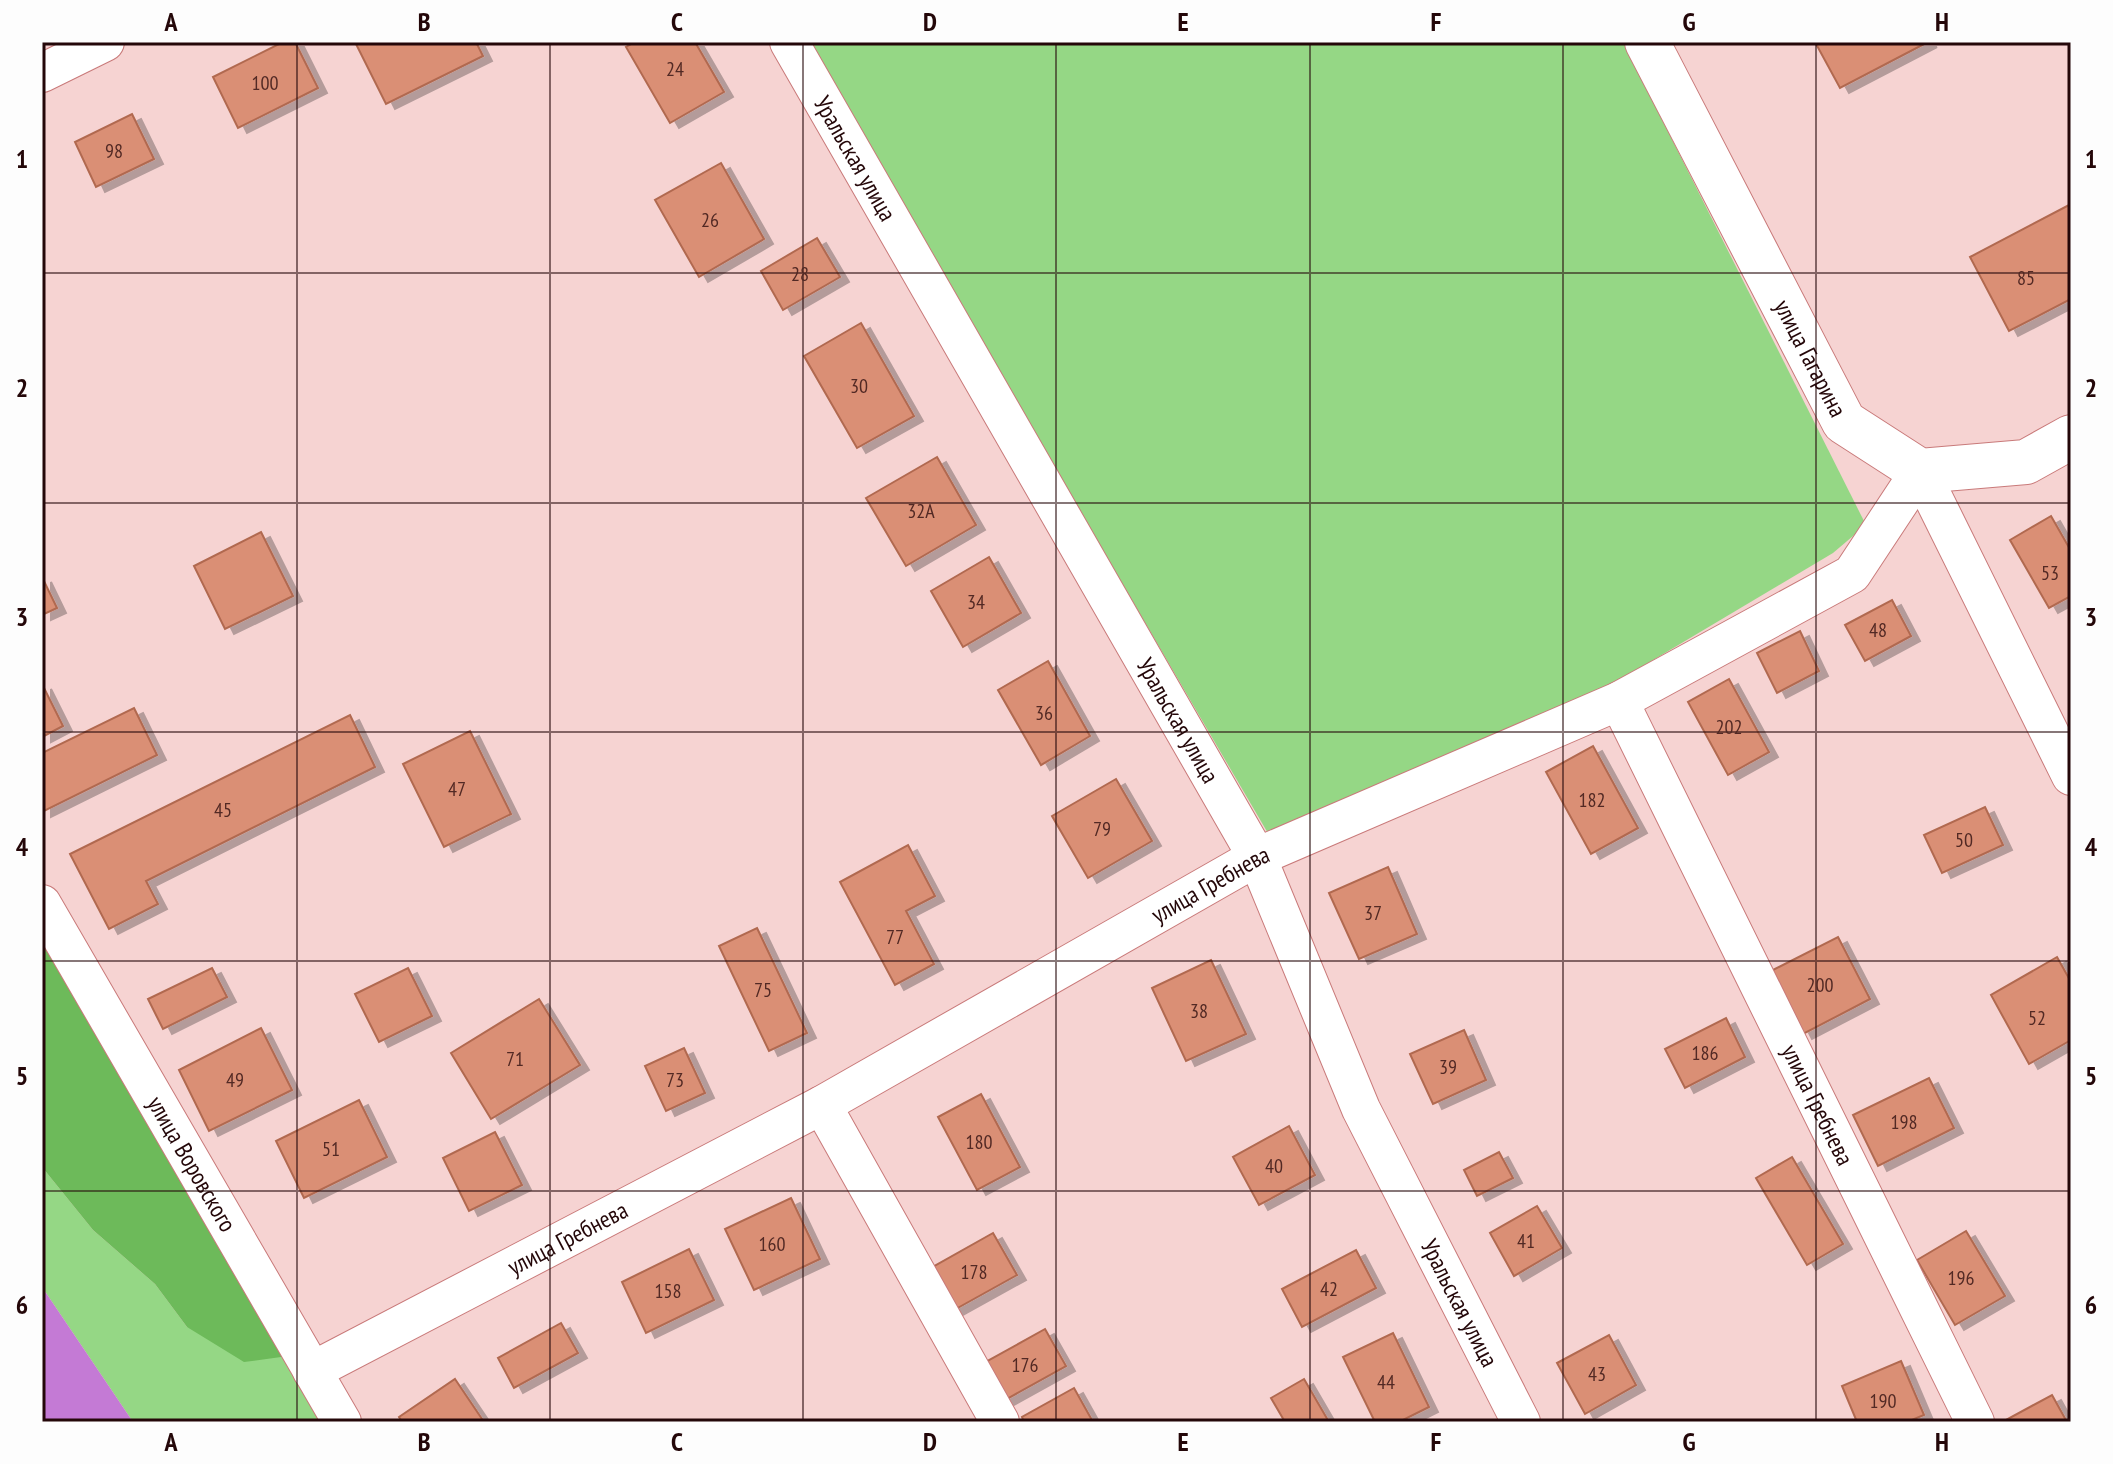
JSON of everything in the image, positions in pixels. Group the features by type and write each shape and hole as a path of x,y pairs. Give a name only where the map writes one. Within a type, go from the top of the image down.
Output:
{"main road":[{"name":"улица Гагарина","path":"1647,42 1844,422 1920,471"},
{"path":"1920,471 2026,462 2071,437"}],"street":[{"path":"42,73 105,42"},
{"name":"Уральская улица","path":"789,42 1257,857 1361,1109 1521,1422"},
{"path":"1920,471 2071,776"},
{"name":"улица Гребнева","path":"312,1371 822,1105 1257,857 1619,701 1852,574 1920,471"},
{"name":"улица Гребнева","path":"1619,701 1975,1422"},
{"name":"улица Воровского","path":"42,904 342,1422"},
{"path":"822,1105 1000,1422"}],"green space":[{"path":"806,42 1623,42 1866,525 1833,553 1591,697 1269,835"},
{"path":"42,904 292,1349 281,1357 244,1362 187,1327 155,1284 93,1230 42,1167"},
{"path":"42,1167 93,1230 155,1284 187,1327 292,1349 323,1422 133,1422 42,1287"}],"shaded area":[{"path":"42,1287 133,1422 42,1422"}],"building":[{"path":"283,42 295,42 318,88 238,128 213,77"},
{"path":"355,42 476,42 483,56 386,104"},
{"path":"635,42 695,42 724,92 670,123 626,47"},
{"path":"1815,42 1928,42 1840,88"},
{"path":"132,114 154,159 96,187 75,142"},
{"path":"721,163 764,239 699,277 655,200"},
{"path":"2071,204 2071,299 2009,331 1970,257"},
{"path":"817,238 840,277 783,310 761,271"},
{"path":"861,323 914,416 857,448 804,356"},
{"path":"937,457 976,525 906,566 866,498"},
{"path":"2051,516 2071,551 2071,596 2049,608 2010,540"},
{"path":"261,532 293,596 225,629 194,566"},
{"path":"989,557 1021,613 963,647 931,591"},
{"path":"42,577 57,608 42,615"},
{"path":"1892,600 1911,636 1865,661 1845,625"},
{"path":"1800,631 1819,671 1777,693 1757,653"},
{"path":"1048,661 1090,736 1041,765 998,690"},
{"path":"1729,679 1769,752 1728,775 1688,702"},
{"path":"42,684 63,726 42,737"},
{"path":"134,708 157,755 42,812 42,753"},
{"path":"350,715 375,767 146,881 158,904 109,929 70,854"},
{"path":"470,731 511,814 444,847 403,764"},
{"path":"1593,746 1638,828 1591,854 1546,772"},
{"path":"1116,779 1152,841 1088,878 1052,816"},
{"path":"1985,807 2003,845 1942,873 1924,835"},
{"path":"908,845 935,896 906,911 934,964 895,985 840,882"},
{"path":"1388,867 1417,934 1359,959 1329,893"},
{"path":"757,928 807,1033 769,1051 719,946"},
{"path":"1838,937 1870,999 1803,1034 1771,971"},
{"path":"2057,957 2071,982 2071,1040 2029,1064 1991,995"},
{"path":"1211,960 1246,1034 1186,1061 1152,988"},
{"path":"212,968 227,997 163,1029 148,999"},
{"path":"408,968 432,1016 379,1042 355,994"},
{"path":"539,999 580,1065 491,1119 451,1053"},
{"path":"1726,1018 1745,1057 1685,1088 1665,1049"},
{"path":"261,1028 292,1090 209,1131 179,1070"},
{"path":"1464,1030 1486,1080 1433,1104 1410,1054"},
{"path":"684,1048 705,1093 666,1111 645,1066"},
{"path":"1929,1078 1954,1128 1878,1166 1853,1115"},
{"path":"981,1094 1020,1167 977,1190 938,1117"},
{"path":"359,1100 387,1157 304,1198 276,1141"},
{"path":"1289,1126 1315,1175 1259,1205 1233,1157"},
{"path":"495,1132 522,1185 469,1211 443,1158"},
{"path":"1499,1152 1513,1178 1477,1196 1464,1170"},
{"path":"1792,1157 1843,1244 1807,1265 1756,1178"},
{"path":"791,1198 820,1259 754,1290 725,1229"},
{"path":"1537,1206 1562,1248 1514,1276 1490,1233"},
{"path":"1966,1231 2005,1296 1955,1325 1917,1260"},
{"path":"993,1233 1017,1275 954,1310 931,1268"},
{"path":"689,1249 714,1300 646,1333 622,1282"},
{"path":"1356,1250 1376,1288 1302,1327 1282,1289"},
{"path":"561,1323 578,1353 514,1388 498,1358"},
{"path":"1045,1329 1066,1366 1005,1400 984,1363"},
{"path":"1393,1333 1429,1407 1399,1422 1375,1422 1343,1357"},
{"path":"1609,1335 1636,1385 1585,1414 1557,1363"},
{"path":"1901,1361 1924,1415 1907,1422 1857,1422 1842,1386"},
{"path":"455,1379 484,1422 402,1422 399,1417"},
{"path":"1304,1379 1329,1422 1285,1422 1271,1398"},
{"path":"1074,1388 1093,1422 1024,1422 1022,1417"},
{"path":"2052,1395 2067,1422 2004,1421"}]}
